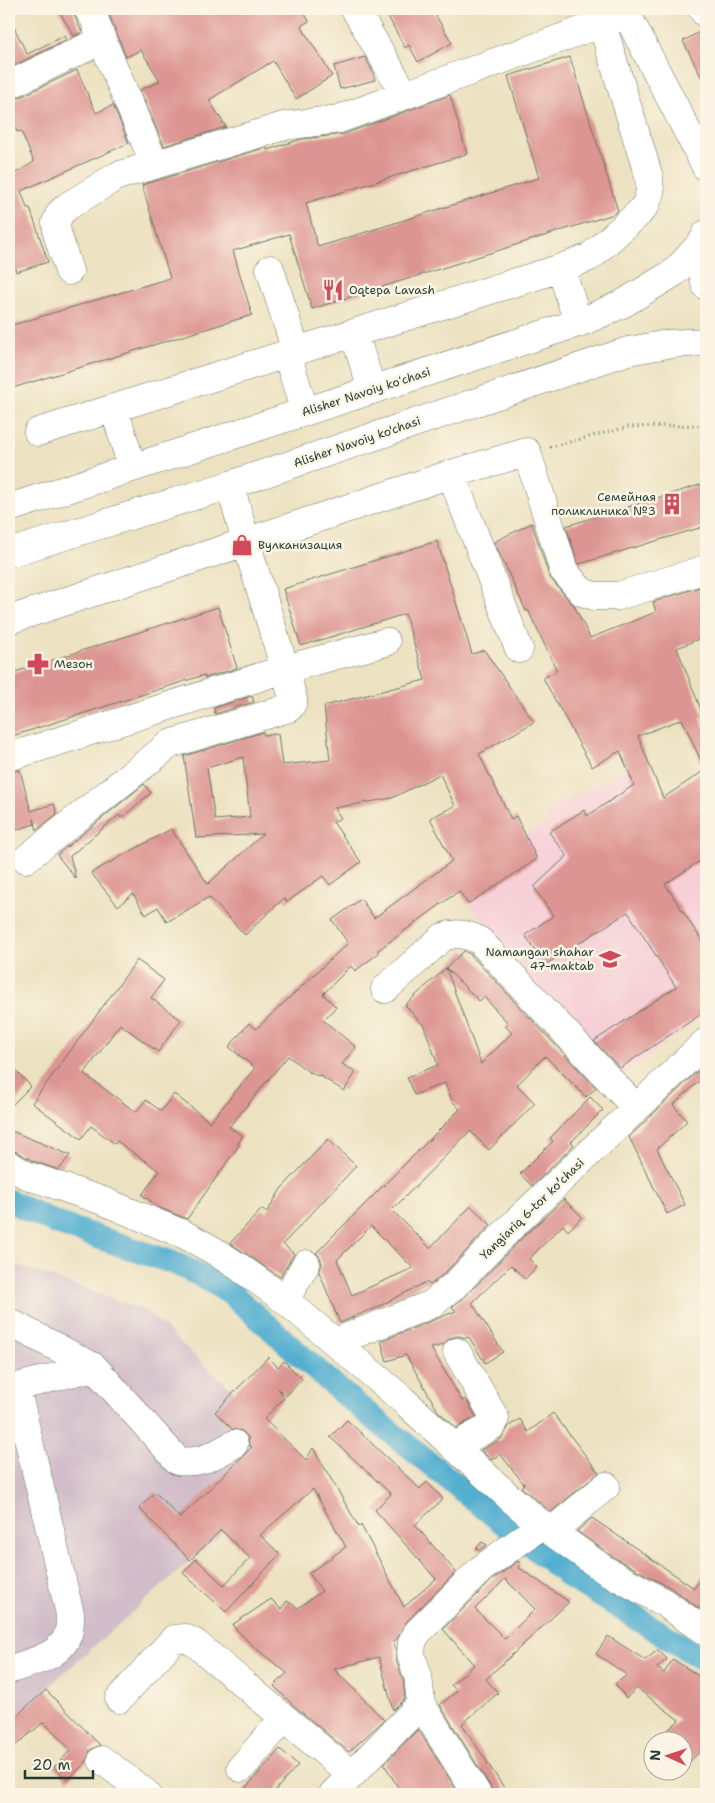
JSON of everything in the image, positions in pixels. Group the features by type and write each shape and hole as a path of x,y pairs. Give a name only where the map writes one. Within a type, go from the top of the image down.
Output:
{"street":[{"path":"88,9 94,18 155,165"},
{"path":"355,9 405,95"},
{"path":"702,9 706,14"},
{"path":"68,271 57,233 56,222 60,213 68,206 117,176 284,126 339,119 602,24 625,11 706,164"},
{"path":"38,432 561,268 590,257 638,213 646,204 650,192 649,177 602,24"},
{"path":"9,85 102,40"},
{"path":"705,236 702,274 706,286"},
{"name":"Alisher Navoiy koʻchasi","path":"9,508 578,323 624,302 675,272 705,236"},
{"path":"561,268 578,323"},
{"path":"270,269 305,412"},
{"path":"354,332 372,390"},
{"name":"Alisher Navoiy ko'chasi","path":"9,553 230,485 628,351 668,344 706,342"},
{"path":"114,408 132,467"},
{"path":"9,620 451,474 527,452 564,571 582,592 594,596 618,596 706,569"},
{"path":"451,474 520,649"},
{"path":"26,859 170,744 289,708 293,702 285,668 230,485"},
{"path":"9,757 285,668 386,642"},
{"path":"385,989 443,937 451,934 470,935 480,941 636,1108"},
{"name":"Yangiаriq 6-tor koʼchasi","path":"335,1342 432,1304 457,1283 511,1227 706,1042"},
{"path":"9,1165 26,1174 103,1200 185,1235 211,1249 285,1300 335,1342 403,1400 543,1529 605,1570 663,1602 706,1632"},
{"path":"285,1300 306,1264"},
{"path":"9,1322 94,1367 178,1461 191,1463 211,1457 234,1444"},
{"path":"454,1447 494,1425 494,1418 457,1352"},
{"path":"9,1670 55,1653 65,1642 70,1630 68,1604 12,1388 94,1367"},
{"path":"477,1794 421,1704 418,1676 412,1655 412,1644 418,1633 481,1569 606,1486"},
{"path":"119,1699 174,1639 185,1638 196,1643 284,1718 342,1785 421,1704"},
{"path":"241,1768 284,1718"},
{"path":"102,1760 147,1794"}],"path":[{"path":"527,452 628,427 706,425"}],"shaded area":[{"name":"Namangan shahar 47-maktab","path":"648,762 663,797 694,777 706,795 706,1014 617,1080 468,904 522,869 501,845 549,822 545,811 627,770"},
{"path":"9,1262 146,1311 304,1457 283,1478 9,1722"}],"building":[{"path":"58,9 73,9 82,32 74,36"},
{"path":"107,9 302,9 309,21 301,26 332,76 296,99 273,61 209,100 226,127 164,146 140,90 160,81 141,50 126,57"},
{"path":"384,9 432,9 452,43 418,62 409,45 405,48"},
{"path":"9,17 27,54 64,36 66,40 9,68"},
{"path":"706,29 706,86 683,41"},
{"path":"365,57 375,80 340,89 334,66"},
{"path":"570,57 618,211 614,214 312,309 289,234 233,251 252,315 9,389 9,326 170,278 142,185 267,147 267,150 302,139 344,134 450,95 467,154 306,203 318,247 539,178 508,76"},
{"path":"77,70 96,113 113,105 129,143 21,191 27,208 30,208 48,262 16,272 9,249 9,164 11,164 14,174 34,162 21,131 17,132 9,112 9,100 16,99"},
{"name":"Семейная поликлиника №3","path":"706,483 706,526 578,563 566,526"},
{"path":"532,523 549,576 574,605 590,638 656,612 653,602 706,585 706,636 677,648 703,715 700,717 706,731 706,857 665,884 706,947 706,1011 620,1068 594,1041 676,987 628,912 545,965 525,935 553,916 534,887 567,856 549,832 584,810 587,816 634,785 620,751 592,767 543,678 557,671 528,610 526,611 494,542","holes":["682,719 705,770 663,798 638,736"]},
{"path":"437,541 472,654 484,650 534,722 479,754 511,819 516,816 537,859 468,904 459,891 377,951 379,953 355,971 351,966 323,994 336,1007 323,1020 356,1047 342,1064 356,1072 344,1091 319,1075 310,1073 288,1056 229,1127 243,1136 238,1143 239,1145 187,1219 160,1208 142,1195 159,1171 117,1141 115,1144 91,1126 81,1139 32,1103 137,960 164,980 151,998 181,1020 158,1052 120,1024 84,1074 136,1112 146,1100 161,1111 174,1094 210,1122 255,1068 229,1047 249,1023 256,1029 348,943 332,920 361,899 374,918 452,861 430,818 455,806 440,774 392,798 334,808 341,818 333,822 361,862 330,885 323,876 287,902 284,898 245,935 209,897 167,922 158,907 146,915 133,894 118,906 91,873 171,829 208,884 263,834 196,838 184,756 263,732 264,735 278,734 282,765 330,760 324,706 425,680 405,614 301,646 283,589","holes":["243,757 250,817 215,820 207,768"]},
{"path":"218,607 237,668 205,678 204,675 9,737 9,674"},
{"path":"252,696 254,702 215,714 214,708"},
{"path":"20,770 31,811 54,804 57,814 37,830 34,819 35,824 9,832 9,772"},
{"path":"144,784 151,793 121,818 119,815 70,856 76,879 57,855"},
{"path":"464,951 470,954 596,1088 586,1097 545,1056 517,1085 535,1103 489,1150 470,1131 392,1210 430,1248 471,1206 491,1225 446,1272 430,1285 426,1282 372,1310 340,1323 319,1272 322,1264 320,1257 316,1253 460,1109 452,1101 445,1083 414,1095 407,1077 438,1065 424,1026 405,1005","holes":["446,968 479,1001 484,997 508,1023 505,1026 512,1033 481,1064","371,1226 413,1268 352,1295 337,1260"]},
{"path":"706,1063 706,1075 673,1105 687,1121 657,1149 685,1205 667,1214 629,1137"},
{"path":"9,1064 31,1086 9,1108"},
{"path":"590,1097 603,1110 571,1142 574,1145 532,1186 520,1174 553,1141 550,1138"},
{"path":"9,1130 70,1155 59,1170 33,1161 9,1149"},
{"path":"328,1139 356,1166 283,1244 294,1254 280,1277 230,1243 262,1209 267,1212 281,1189"},
{"path":"564,1199 582,1217 568,1231 563,1225 529,1259 537,1267 525,1279 511,1265 472,1303 503,1352 485,1363 469,1337 458,1336 450,1338 443,1345 431,1348 462,1401 466,1399 476,1417 456,1428 438,1411 406,1355 387,1361 381,1341 456,1311 452,1307 468,1294 522,1238"},
{"path":"268,1357 278,1367 284,1361 302,1379 286,1396 278,1388 284,1398 264,1419 306,1460 313,1448 359,1527 361,1525 404,1607 436,1579 375,1510 391,1494 330,1437 347,1420 420,1489 427,1482 443,1499 415,1525 456,1572 406,1622 397,1639 393,1642 396,1649 396,1660 403,1679 405,1698 393,1710 379,1657 334,1669 384,1720 349,1752 293,1705 274,1686 287,1673 254,1647 232,1625 271,1599 281,1609 287,1601 298,1608 322,1591 309,1573 346,1547 313,1489 260,1535 280,1554 226,1612 183,1573 196,1559 224,1585 250,1558 221,1530 190,1560 139,1508 155,1492 180,1518 252,1447 249,1445 248,1437 242,1431 232,1429 215,1412"},
{"path":"553,1413 599,1473 551,1512 521,1487 524,1484 500,1454 491,1460 481,1450 501,1439 509,1426 520,1419 528,1432"},
{"path":"592,1518 694,1588 706,1571 706,1613 671,1588 613,1557 577,1531"},
{"path":"482,1542 487,1545 479,1551 476,1548"},
{"path":"518,1561 521,1564 518,1567 569,1602 486,1679 498,1693 462,1724 508,1794 492,1794 490,1786 440,1705 457,1691 451,1685 474,1665 443,1629 491,1581","holes":["505,1579 535,1609 505,1639 475,1609"]},
{"path":"608,1636 645,1660 658,1650 667,1659 657,1668 664,1673 673,1659 706,1681 706,1746 692,1759 692,1730 668,1730 679,1720 637,1688 626,1698 615,1684 627,1675 596,1654"},
{"path":"46,1690 100,1745 90,1750 87,1761 68,1780 54,1767 71,1750 44,1722 9,1751 9,1722"},
{"path":"418,1729 459,1794 402,1794 384,1764"},
{"path":"280,1749 298,1765 272,1794 240,1794"}],"waterway":[{"path":"9,1201 56,1223 174,1263 204,1277 233,1295 346,1396 570,1577 706,1661"}],"place":[{"name":"Oqtepa Lavash","path":"333,290"},
{"name":"Семейная поликлиника №3","path":"672,504"},
{"name":"Вулканизация","path":"242,545"},
{"name":"Мезон","path":"38,664"},
{"name":"Namangan shahar 47-maktab","path":"610,959"}]}
